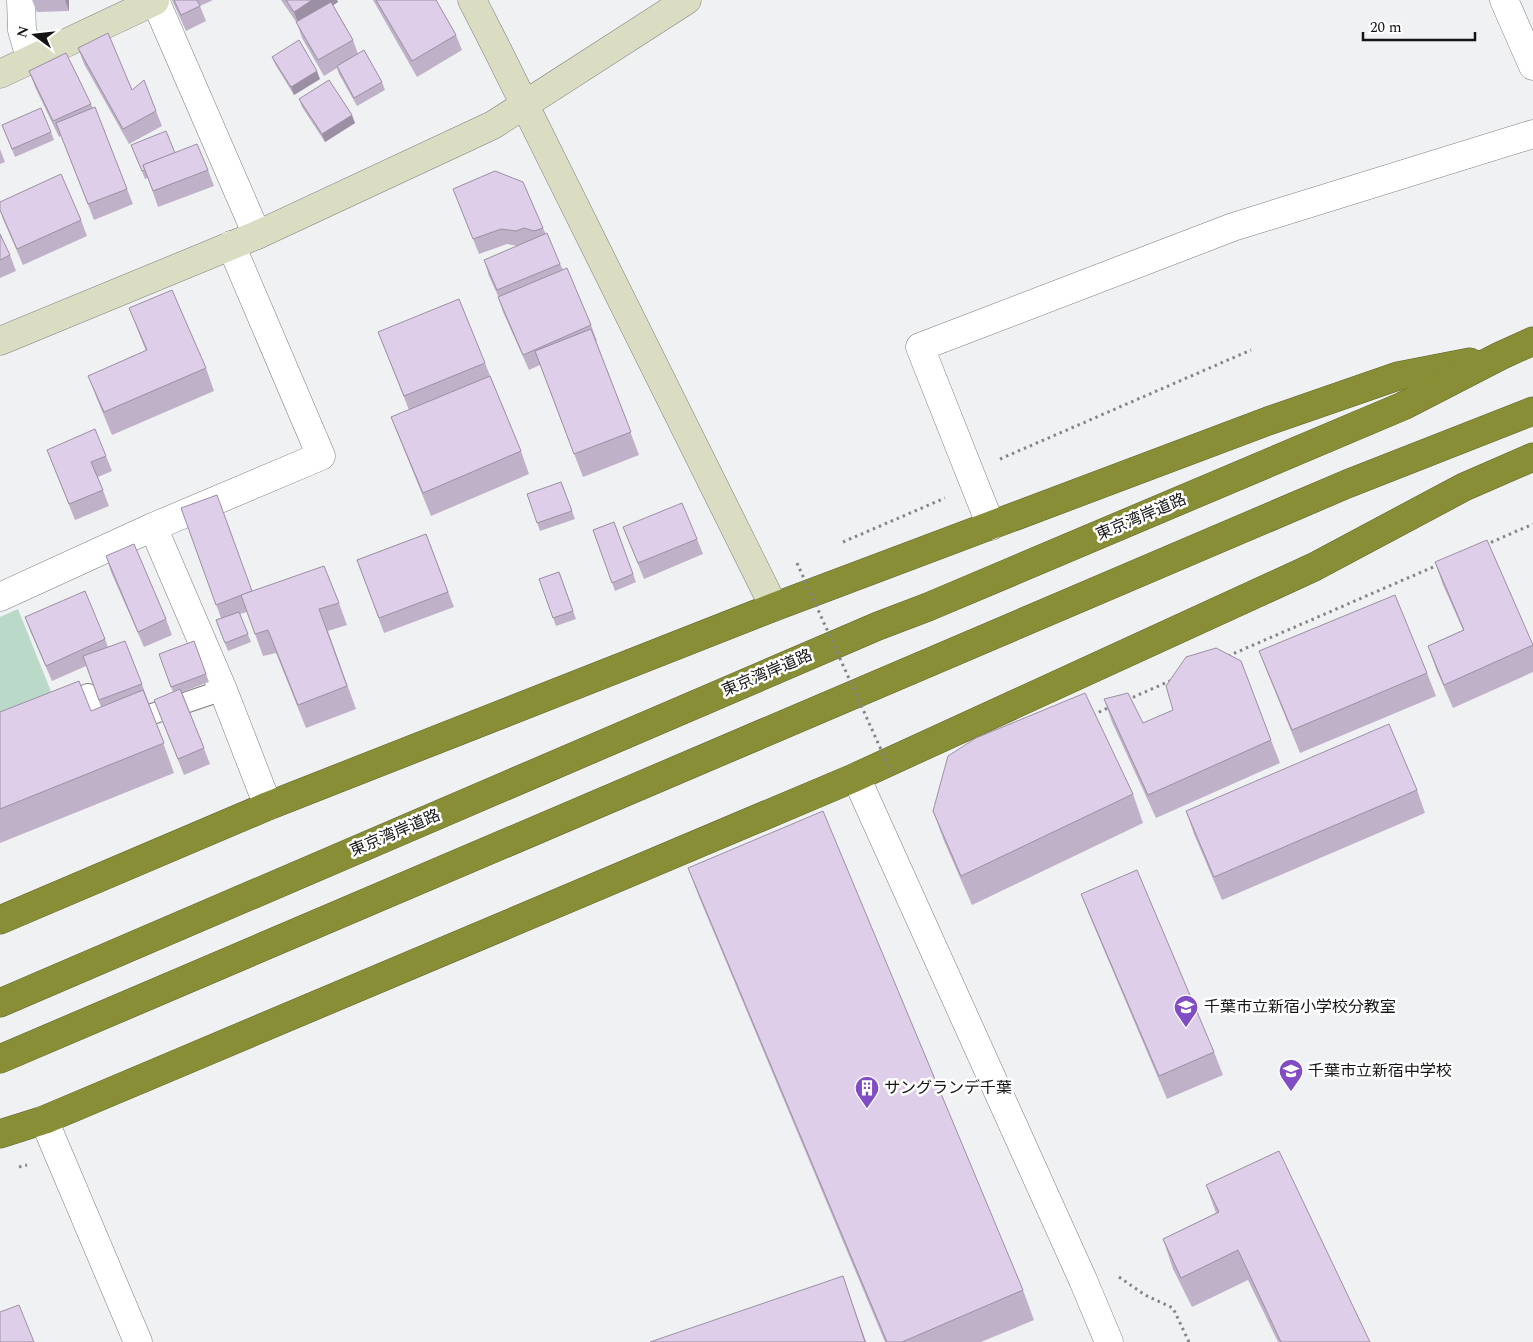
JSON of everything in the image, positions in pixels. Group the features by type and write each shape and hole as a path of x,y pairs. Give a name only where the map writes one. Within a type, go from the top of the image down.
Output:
{"highway":[{"name":"東京湾岸道路","path":"0,1003 859,633 928,607 1403,406 1533,341"},
{"path":"0,920 268,806 774,607 1268,421 1398,376 1500,356"},
{"path":"0,1058 1346,484 1533,411"},
{"path":"0,1134 44,1120 856,777 1314,567 1464,487 1533,457"}],"street":[{"path":"21,0 22,30 31,60"},
{"path":"0,74 155,0 257,235"},
{"path":"472,0 774,607"},
{"path":"0,341 257,235 492,125 686,0"},
{"path":"1504,0 1533,66"},
{"path":"992,526 920,348 1232,227 1533,134"},
{"path":"0,597 153,527 321,456 232,245"},
{"path":"153,527 223,690 268,806"},
{"path":"856,777 1079,1271 1109,1342"},
{"path":"44,1120 138,1342"}],"lane":[{"path":"44,713 88,694 105,730 223,690"}],"path":[{"path":"993,462 1251,350"},
{"path":"840,544 945,498"},
{"path":"1478,548 1533,524"},
{"path":"805,559 797,562 892,774"},
{"path":"1222,659 1442,564"},
{"path":"1121,702 1176,678"},
{"path":"1085,718 1112,706"},
{"path":"1117,1276 1145,1294 1173,1308 1189,1342"}],"green space":[{"path":"18,609 54,699 0,724 0,617"}],"building":[{"path":"174,0 197,0 200,6 181,15"},
{"path":"286,0 312,0 294,12"},
{"path":"376,0 436,0 456,35 412,61"},
{"path":"331,2 353,40 318,60 296,22"},
{"path":"108,33 132,90 144,80 156,111 123,129 78,48"},
{"path":"299,40 317,71 291,87 272,57"},
{"path":"364,50 382,82 354,98 337,66"},
{"path":"66,53 91,104 53,121 29,71"},
{"path":"329,80 352,115 322,134 299,99"},
{"path":"95,107 127,189 88,204 56,123"},
{"path":"41,108 51,132 12,149 2,125"},
{"path":"166,131 175,153 143,165 145,170 142,171 131,145"},
{"path":"197,144 208,170 153,191 143,165"},
{"path":"495,171 523,182 543,228 534,231 524,228 516,231 501,229 473,239 453,189"},
{"path":"61,174 81,220 17,249 0,210 0,202"},
{"path":"547,233 560,264 497,290 484,260"},
{"path":"0,234 10,255 0,260"},
{"path":"567,268 591,325 523,355 498,297"},
{"path":"172,290 206,368 104,412 88,376 147,350 129,308"},
{"path":"459,299 485,363 404,396 378,332"},
{"path":"591,329 631,432 574,454 535,351"},
{"path":"490,376 521,451 423,493 391,417"},
{"path":"95,429 106,456 91,462 103,490 69,504 47,450"},
{"path":"561,482 572,511 537,523 527,494"},
{"path":"217,495 252,591 216,605 181,508"},
{"path":"682,503 697,539 638,563 623,527"},
{"path":"614,522 633,574 612,583 593,530"},
{"path":"426,534 448,592 379,618 357,560"},
{"path":"1487,540 1533,645 1444,685 1428,646 1464,630 1435,562"},
{"path":"134,544 166,619 138,632 106,556"},
{"path":"324,566 339,603 319,609 347,686 298,705 268,630 255,634 241,595"},
{"path":"559,572 573,611 553,618 539,579"},
{"path":"85,591 105,639 46,666 25,617"},
{"path":"1395,595 1427,673 1292,730 1259,651"},
{"path":"239,612 248,634 225,643 216,620"},
{"path":"125,641 142,684 99,700 83,656"},
{"path":"194,641 206,674 171,687 159,654"},
{"path":"1216,648 1241,661 1271,740 1148,795 1104,699 1128,693 1143,723 1173,710 1166,686 1186,657"},
{"path":"79,681 91,711 143,690 164,743 0,809 0,712"},
{"path":"180,689 204,748 178,759 154,700"},
{"path":"1085,693 1133,794 961,876 933,811 948,756 976,738"},
{"path":"1389,724 1417,790 1214,877 1186,811"},
{"name":"サングランデ千葉","path":"823,811 1023,1290 902,1342 887,1342 688,868"},
{"path":"1137,870 1214,1052 1159,1076 1081,894"},
{"path":"1279,1151 1370,1342 1281,1342 1238,1250 1181,1278 1163,1239 1219,1212 1206,1185"},
{"path":"843,1276 865,1342 650,1342"},
{"path":"19,1305 34,1342 0,1342 0,1312"}],"place":[{"name":"千葉市立新宿小学校分教室","path":"1186,1028"},
{"name":"千葉市立新宿中学校","path":"1291,1092"},
{"name":"サングランデ千葉","path":"867,1109"}]}
